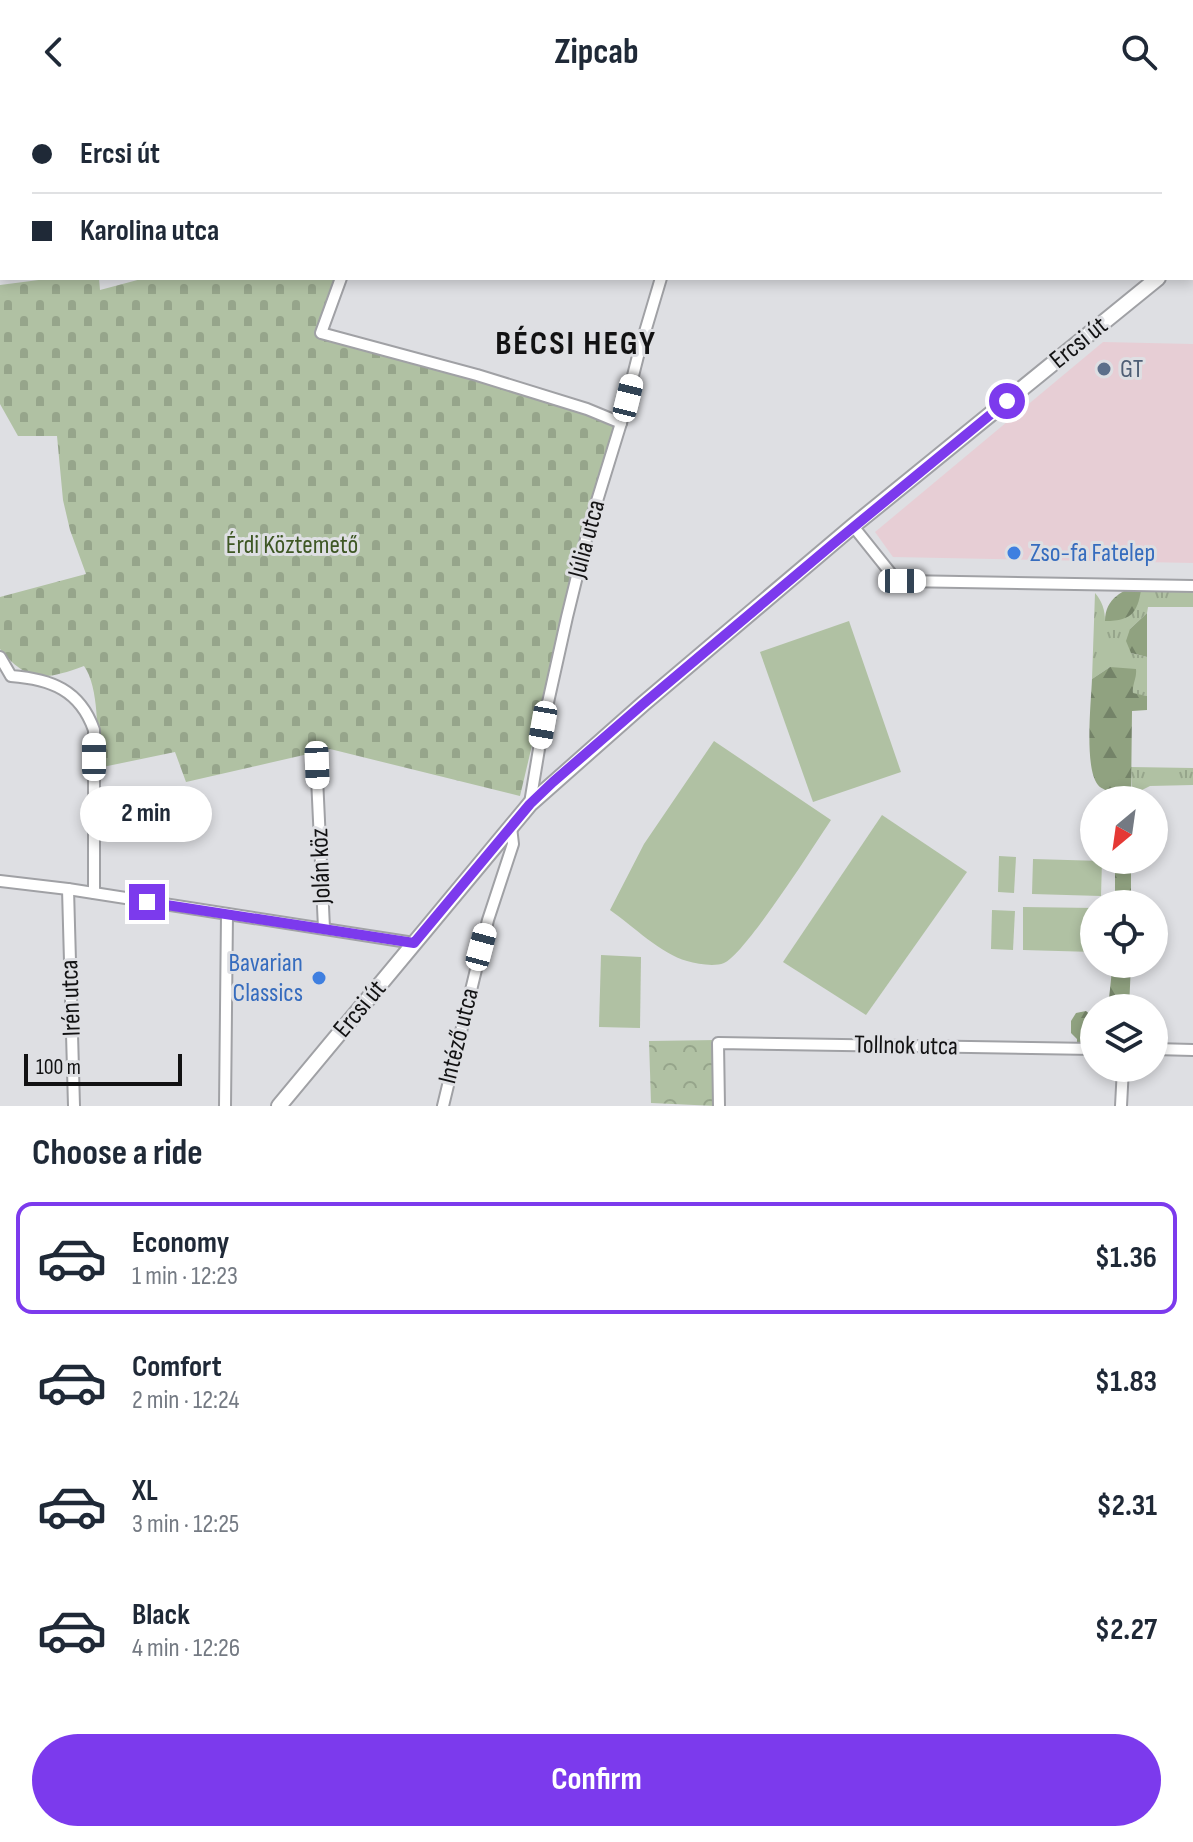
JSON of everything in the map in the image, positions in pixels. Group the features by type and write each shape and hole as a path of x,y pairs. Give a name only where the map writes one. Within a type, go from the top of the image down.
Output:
{"main road":[{"name":"Ercsi út","path":"279,1106 530,804 853,526 1156,280"}],"street":[{"path":"340,280 321,333 477,375 587,409 621,423"},
{"name":"Júlia utca","path":"530,804 543,725 589,527 660,280"},
{"path":"853,526 893,576 902,581 1193,586"},
{"path":"0,657 6,676 50,682 68,693 89,714 94,730 94,893"},
{"name":"Jolán köz","path":"316,756 324,928"},
{"name":"Intéző utca","path":"443,1106 488,920 511,852 511,827"},
{"path":"0,881 414,943"},
{"name":"Irén utca","path":"68,889 74,1106"},
{"path":"225,1106 227,914"},
{"name":"Tollnok utca","path":"719,1106 718,1043 1080,1049"},
{"path":"1168,1049 1193,1050"},
{"path":"1121,1106 1122,1082"}],"shaded area":[{"path":"1103,342 1193,344 1193,563 893,557 875,532"}],"green space":[{"name":"Érdi Köztemető","path":"39,280 99,280 100,290 138,280 334,280 317,337 505,387 616,424 566,602 520,796 330,749 186,782 175,752 98,768 95,701 84,666 38,676 20,668 0,649 0,597 86,574 63,500 57,436 18,436 0,404 0,285"},
{"path":"1142,584 1193,586 1193,607 1148,607 1147,613 1130,629 1131,653 1147,657 1147,696 1133,694 1132,685 1110,667 1092,679 1095,593 1103,606 1105,620"},
{"path":"1142,584 1133,613 1115,621 1105,621 1112,601 1122,592"},
{"path":"1147,613 1147,657 1131,653 1126,641 1130,629"},
{"path":"849,621 901,772 813,802 760,652"},
{"path":"1110,667 1136,669 1133,693 1147,696 1147,710 1132,711 1131,786 1099,786 1094,777 1089,735 1092,679"},
{"path":"714,741 831,820 747,941 724,963 711,965 687,961 667,952 610,910 644,844"},
{"path":"1131,767 1193,768 1193,785 1132,786"},
{"path":"882,815 967,872 866,1015 783,962"},
{"path":"999,856 1016,857 1014,893 998,892"},
{"path":"1033,859 1080,860 1080,874 1102,874 1101,890 1080,890 1080,895 1032,894"},
{"path":"1115,874 1131,874 1131,890 1115,890"},
{"path":"1023,907 1080,908 1080,952 1023,950"},
{"path":"992,910 1015,911 1013,950 991,949"},
{"path":"601,955 641,957 640,1028 599,1027"},
{"path":"1111,978 1130,978 1130,994 1109,994"},
{"path":"1080,1012 1080,1044 1071,1033 1071,1021"},
{"path":"717,1040 716,1106 651,1103 649,1041"}],"place":[{"name":"GT","path":"1104,369"},
{"name":"Zso-fa Fatelep","path":"1014,553"},
{"name":"Bavarian Classics","path":"319,978"}],"district":[{"name":"BÉCSI HEGY","path":"576,343"}],"route":[{"path":"147,902 414,943 530,804 553,782 1007,401"}]}
